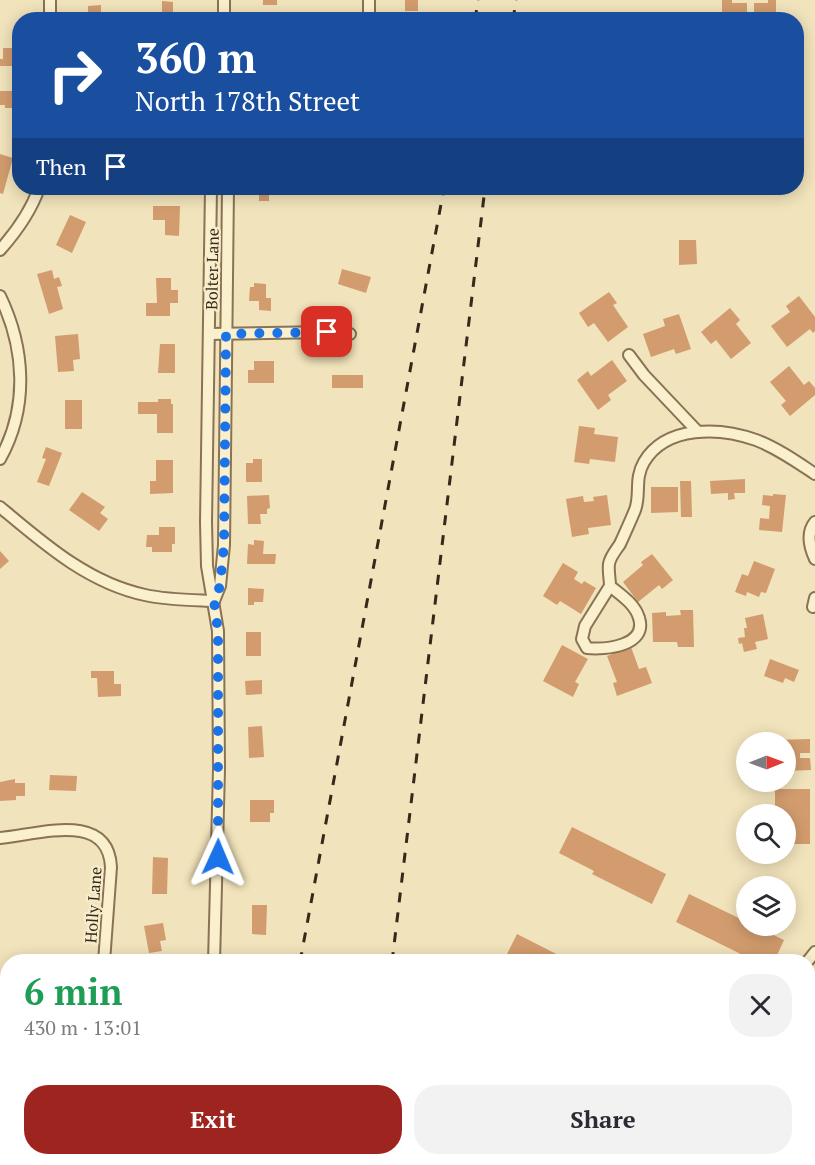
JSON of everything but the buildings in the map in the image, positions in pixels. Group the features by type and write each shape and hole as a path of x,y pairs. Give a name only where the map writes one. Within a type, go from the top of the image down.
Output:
{"street":[{"path":"0,250 30,208 36,195"},
{"name":"Bolter Lane","path":"211,195 207,566 218,631 219,753 214,954"},
{"name":"Bolter Lane","path":"214,601 220,586 224,545 228,195"},
{"path":"0,296 16,335 20,386 15,422 0,459"},
{"path":"209,334 327,332 350,334"},
{"path":"629,355 644,375 698,432"},
{"path":"610,586 633,607 640,619 640,630 632,640 617,647 602,650 587,648 582,639 585,626 610,586 609,562 620,544 636,507 638,473 645,459 658,445 674,436 698,432 719,432 754,440 771,447 815,474"},
{"path":"0,507 59,554 97,578 117,587 174,600 214,601"},
{"path":"815,522 809,541 810,550 815,559"},
{"name":"Holly Lane","path":"0,838 68,830 88,832 104,842 111,867 105,954"}],"railway":[{"path":"476,12 478,0"},
{"path":"514,12 516,0"},
{"path":"301,954 443,195"},
{"path":"393,954 484,195"}],"route":[{"path":"218,857 218,631 214,601 220,586 224,545 226,334 327,332"}]}
